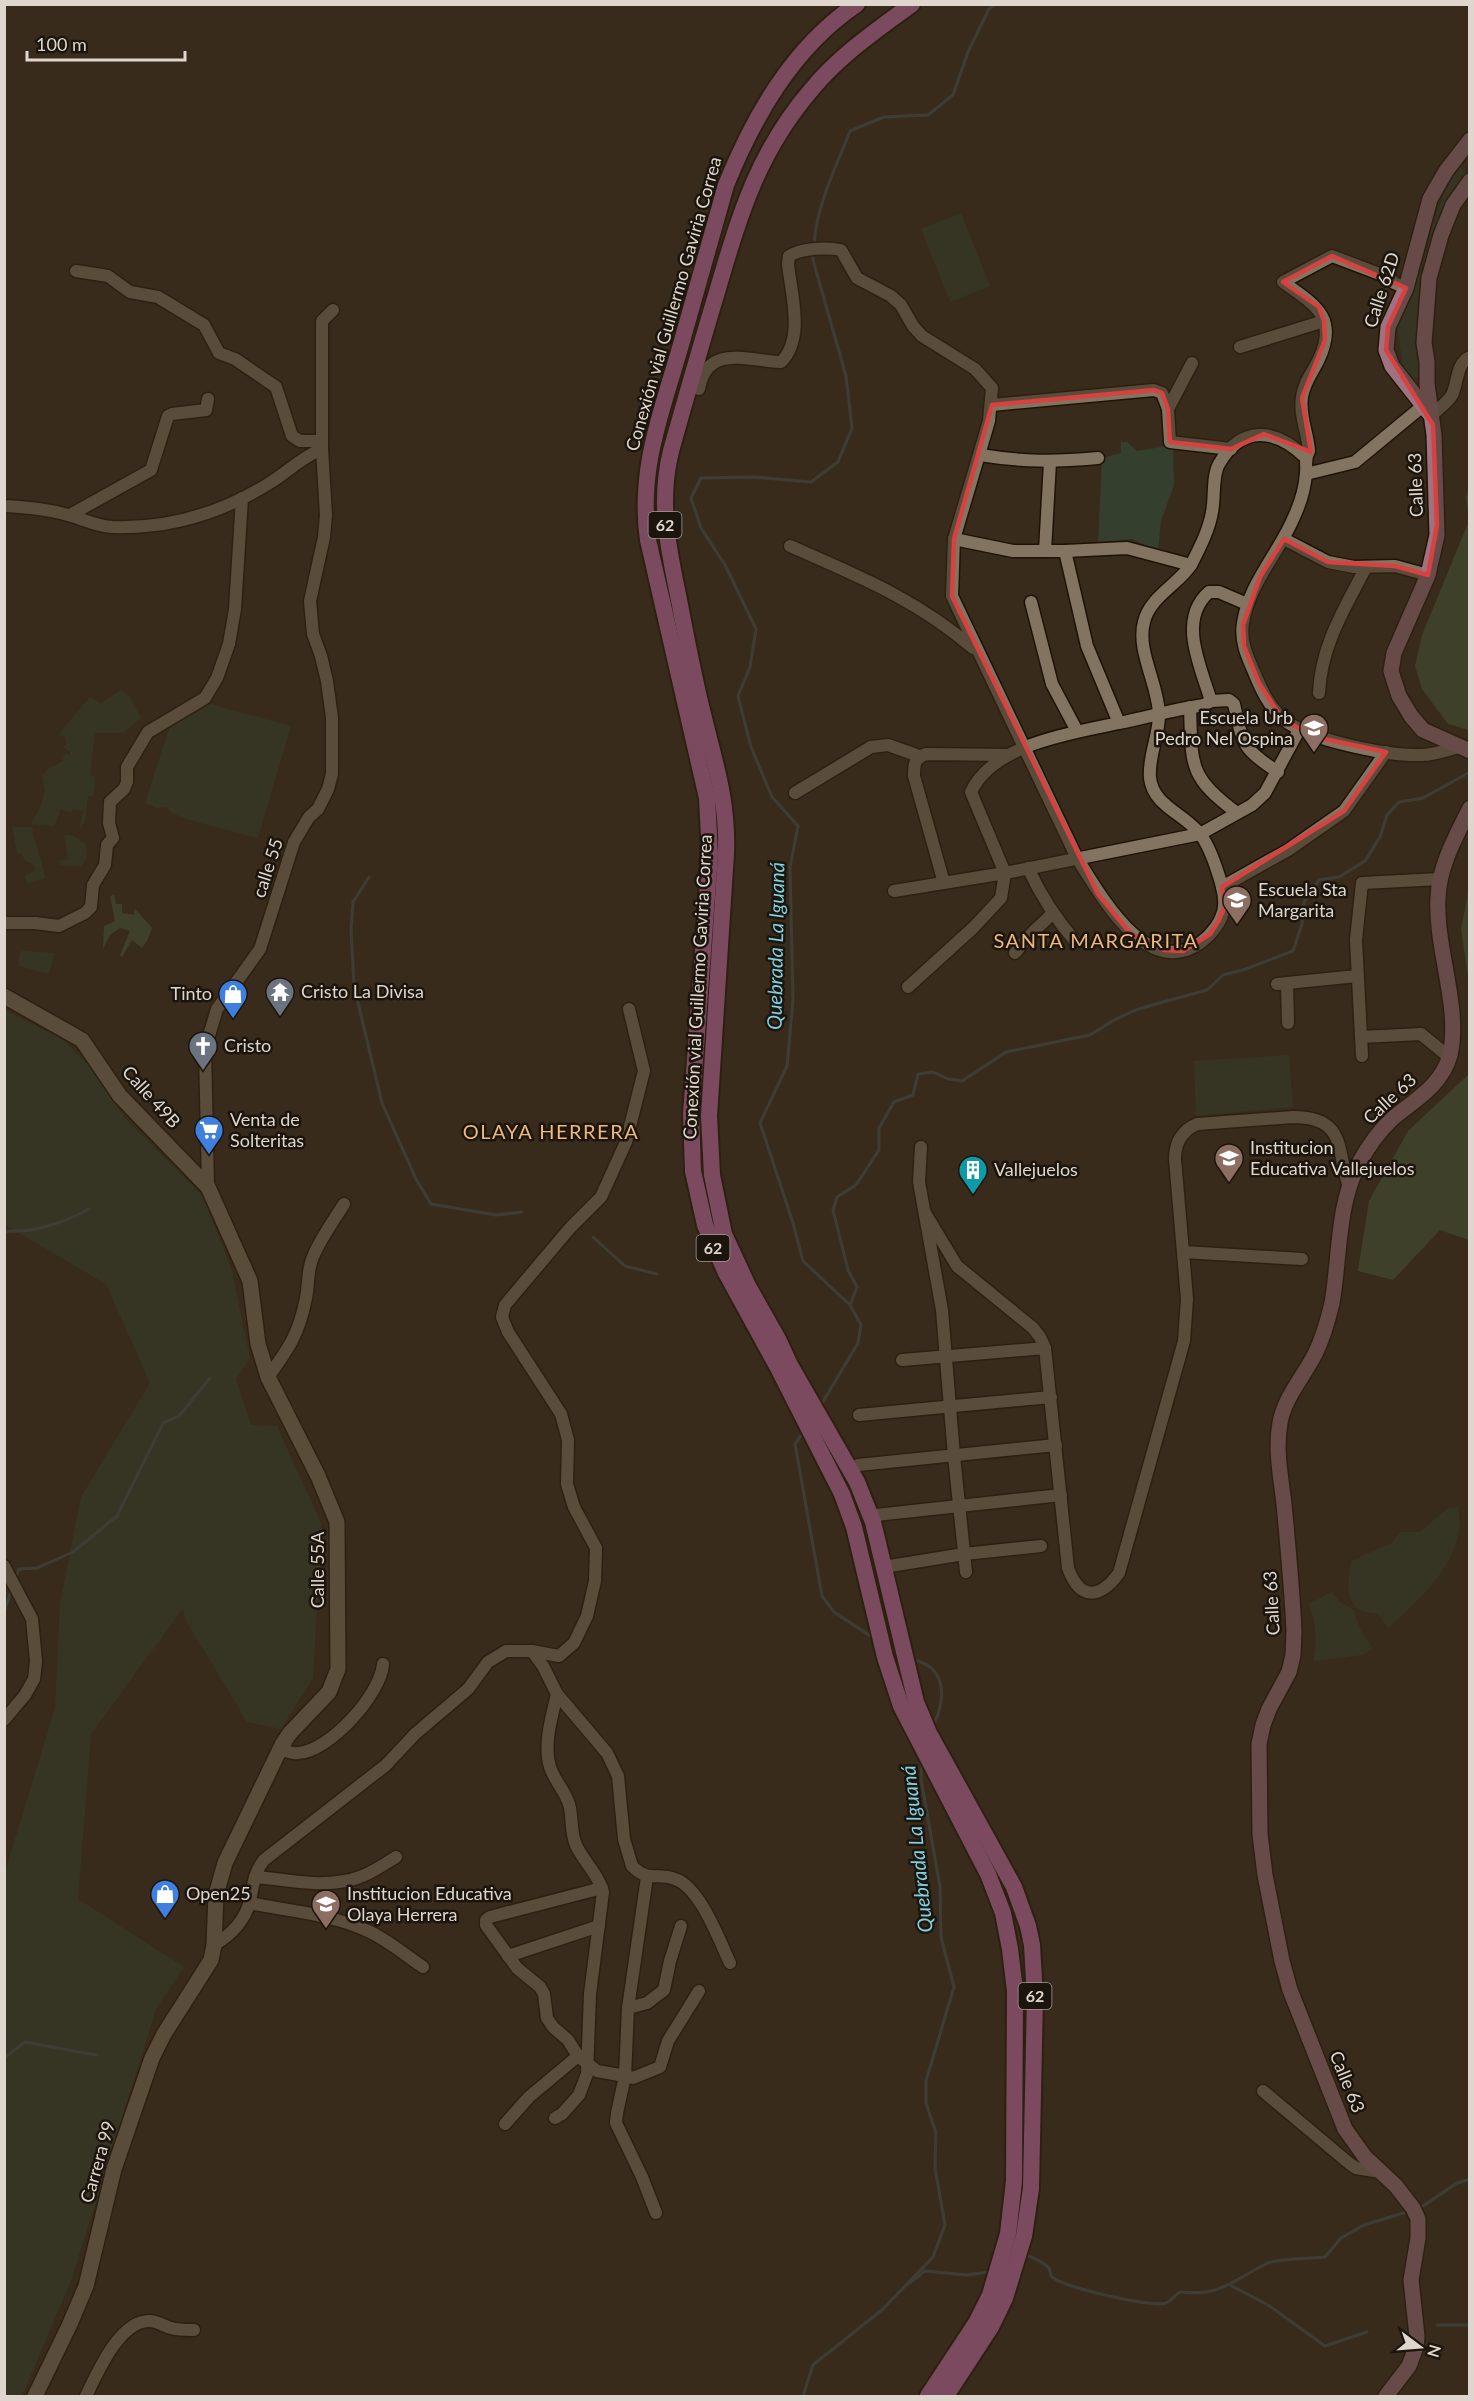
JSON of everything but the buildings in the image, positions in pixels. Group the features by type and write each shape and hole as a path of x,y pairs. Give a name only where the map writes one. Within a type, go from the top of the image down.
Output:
{"highway":[{"name":"Conexión vial Guillermo Gaviria Correa","path":"856,4 819,35 788,71 769,97 739,152 726,185 661,409 646,475 645,506 648,540 707,798 710,855 692,1102 693,1171 705,1225 737,1296 852,1473 866,1503 878,1540 916,1702 946,1779 1014,1887 1025,1916 1032,1945 1035,1997 1031,2188 1016,2235 997,2275 984,2325 946,2397"},
{"name":"Conexión vial Guillermo Gaviria Correa","path":"784,1367 724,1233 712,1175 709,1116 726,853 726,819 720,778 702,710 666,538 663,506 665,479 670,451 738,218 760,166 790,116 822,77 860,42 912,4"},
{"name":"Conexión vial Guillermo Gaviria Correa","path":"928,2397 984,2325"}],"main road":[{"name":"Calle 62D","path":"1428,410 1396,373 1386,350 1388,327 1406,288 1430,200 1446,171 1470,140"},
{"name":"Calle 63","path":"1465,748 1423,730 1399,696 1392,678 1394,653 1428,575 1436,543 1434,435 1428,410 1424,327 1429,278 1441,235 1453,205 1470,182"},
{"name":"Calle 63","path":"1386,2397 1409,2366 1416,2347 1417,2336 1411,2280 1418,2238 1418,2219 1404,2196 1357,2149 1345,2129 1290,1990 1265,1875 1258,1762 1263,1725 1288,1672 1293,1655 1294,1631 1279,1460 1280,1421 1287,1402 1315,1353 1326,1325 1349,1187 1369,1145 1394,1118 1437,1081 1449,1057 1453,1038 1437,900 1440,879 1470,808"}],"street":[{"path":"699,389 704,371 713,361 727,358 781,362 787,356 794,339 789,256 796,252 832,248 842,250 857,278 891,296 901,305 913,326 922,336 981,375 992,388 992,405 980,455 954,539 952,596 1023,748 1077,858 1098,894 1131,934 1164,950 1183,951 1198,944 1210,934 1220,920 1224,906 1222,887 1200,834 1167,807 1152,786 1150,764 1159,714 1143,637 1143,624 1147,611 1191,566 1208,528 1218,465 1241,440 1264,434 1276,436 1291,443 1305,457 1306,474 1300,500 1284,539 1260,577 1247,604 1243,625 1244,646 1268,703 1282,719 1315,737 1386,752 1429,755 1465,748"},
{"path":"1305,457 1309,452 1302,420 1302,398 1306,380 1319,359 1325,340 1324,321 1318,308 1283,282 1332,256 1390,278 1394,283 1406,288"},
{"path":"76,271 108,276 130,292 158,297 204,325 219,352 235,359 276,387 292,436 300,441 322,445"},
{"name":"calle 55","path":"208,1187 205,1049 214,1018 217,1009 260,949 294,842 309,817 318,809 328,789 332,774 332,718 327,681 313,634 310,601 324,537 326,493 322,445 322,321 333,310"},
{"path":"1240,347 1324,321"},
{"path":"1306,474 1355,462 1452,395 1462,364 1470,357"},
{"path":"1168,409 1192,363"},
{"path":"992,405 1051,402 1154,390 1162,393 1168,409 1170,442 1231,449"},
{"path":"70,515 151,470 168,417 172,414 206,410 208,399"},
{"path":"4,506 48,510 96,525 111,527 159,524 204,515 242,498 270,483 322,445"},
{"path":"980,455 1021,461 1050,462 1098,458"},
{"path":"1045,551 1050,462"},
{"path":"4,923 59,926 85,913 91,907 93,885 105,865 107,845 113,838 109,823 110,802 124,789 127,782 127,767 135,752 148,732 205,698 223,664 235,609 242,498"},
{"path":"954,539 995,549 1065,551 1127,548 1191,566"},
{"path":"1284,539 1321,560 1366,567 1395,566 1428,575"},
{"path":"790,546 876,583 903,598 945,624 976,651"},
{"path":"1065,551 1087,646 1119,723"},
{"path":"1319,693 1320,670 1326,649 1366,567"},
{"path":"1211,701 1192,636 1195,612 1202,598 1209,591 1219,592 1247,604"},
{"path":"1031,602 1052,684 1077,731"},
{"path":"908,987 973,928 1001,898 1005,873 971,792 977,779 988,768 1010,755 1023,748 1077,731 1204,705 1211,701 1229,700 1234,704 1243,743 1259,760 1278,772"},
{"path":"1190,707 1193,764 1201,782 1237,813"},
{"path":"894,891 1005,873 1200,834 1252,805 1265,793 1299,730"},
{"path":"795,793 871,747 888,745 919,756 926,754 1010,755"},
{"path":"1222,887 1288,850 1344,811 1386,752"},
{"path":"919,756 914,764 914,776 944,883"},
{"path":"1028,868 1052,914 1075,941"},
{"path":"1362,1056 1356,940 1362,883 1440,879"},
{"path":"1015,953 1052,914"},
{"path":"1288,1023 1282,984 1357,976"},
{"name":"Calle 49B","path":"4,996 82,1040 120,1096 208,1187"},
{"path":"214,1945 235,1929 249,1903 255,1877 264,1860 386,1765 415,1734 468,1689 488,1662 506,1652 532,1651 559,1656 574,1643 587,1616 595,1581 596,1548 574,1507 567,1484 568,1440 561,1414 508,1332 502,1317 505,1305 512,1296 570,1228 601,1197 626,1142 644,1071 629,1009"},
{"path":"1360,1036 1420,1034 1449,1057"},
{"path":"925,1214 957,1266 1033,1328 1045,1348 1068,1568 1073,1582 1083,1591 1094,1593 1109,1587 1119,1573 1184,1341 1187,1299 1175,1151 1181,1135 1197,1125 1293,1117 1317,1121 1333,1132 1338,1139 1349,1187"},
{"path":"921,1147 919,1182 942,1310 966,1572"},
{"name":"Calle 55A","path":"208,1187 250,1281 258,1344 268,1377 334,1510 339,1538 338,1669 335,1679 329,1692 290,1733 280,1748 221,1874 216,1894 214,1945"},
{"path":"268,1377 284,1358 295,1338 306,1299 313,1256 344,1204"},
{"path":"1183,1252 1302,1259"},
{"path":"902,1360 1045,1348"},
{"path":"859,1415 1051,1397"},
{"path":"858,1465 1056,1445"},
{"path":"876,1515 1061,1495"},
{"path":"890,1566 964,1554 1041,1546"},
{"path":"4,1566 32,1619 36,1661 34,1679 25,1695 4,1720"},
{"path":"532,1651 543,1666 557,1694 607,1753 618,1776 624,1839 632,1866 647,1877 675,1879 693,1890 730,1963"},
{"path":"280,1748 294,1753 308,1751 343,1727 374,1690 380,1680 383,1664"},
{"path":"505,2124 529,2097 582,2060 602,1906 602,1888 574,1842 569,1805 550,1768 547,1750 557,1694"},
{"path":"255,1877 313,1883 345,1881 370,1873 396,1857"},
{"path":"647,1877 628,2008 626,2076 616,2113 616,2123 642,2177 656,2213"},
{"path":"555,2118 562,2114 579,2095 587,2074 582,2060 568,2040 553,2027 547,2018 544,1994 540,1987 531,1982 507,1956 486,1924 487,1918 602,1888"},
{"path":"249,1903 317,1915 366,1930 385,1940 423,1967"},
{"path":"507,1956 599,1926"},
{"path":"628,2008 647,2003 664,1990 681,1926"},
{"name":"Carrera 99","path":"35,2397 86,2286 114,2169 152,2058 168,2027 207,1968 214,1945"},
{"path":"582,2060 597,2071 633,2078 660,2067 668,2041 699,1991"},
{"path":"1263,2091 1350,2164 1356,2168 1380,2172"},
{"path":"87,2397 107,2356 135,2325 153,2321 170,2328 194,2330"}],"highlighted area":[{"path":"1332,256 1406,288 1388,327 1386,350 1433,425 1437,525 1428,575 1395,566 1328,562 1284,539 1260,577 1243,625 1244,646 1259,683 1282,719 1315,737 1386,752 1344,811 1222,887 1225,906 1219,920 1210,934 1183,951 1164,950 1131,934 1098,894 952,596 954,539 992,405 1154,390 1162,393 1168,409 1170,442 1231,449 1264,434 1311,452 1302,398 1325,340 1324,321 1319,307 1283,282"}],"green space":[{"path":"1458,166 1466,172 1447,203 1431,247 1427,250 1439,206"},
{"path":"961,213 990,286 950,302 921,229"},
{"path":"1426,252 1431,256 1419,375 1413,381 1403,368 1397,326"},
{"path":"1121,442 1127,442 1137,451 1173,445 1174,485 1161,521 1158,551 1132,539 1098,542 1102,458 1121,453"},
{"path":"1469,486 1469,521 1466,497"},
{"path":"1469,521 1469,730 1448,724 1422,689 1415,666 1422,635"},
{"path":"121,690 130,697 141,718 123,733 95,733 90,775 96,777 93,797 88,796 85,821 79,832 83,811 73,809 71,813 61,809 54,826 31,824 39,810 45,791 42,776 49,768 62,762 65,753 71,755 63,747 67,744 65,737 58,735 90,697 101,703"},
{"path":"192,699 291,726 258,838 189,820 172,813 166,807 156,808 145,803 174,713"},
{"path":"12,827 32,827 45,878 28,884 24,876 36,870 33,864 25,861 21,853 17,853"},
{"path":"64,835 74,836 86,845 87,857 81,866 61,866 59,861 68,859"},
{"path":"1469,888 1469,983 1461,929"},
{"path":"114,895 116,904 122,904 122,913 134,915 135,909 152,928 142,948 132,940 122,957 120,955 130,931 120,928 111,934 103,948 104,926 115,921 110,896"},
{"path":"22,951 54,953 49,974 19,966 19,954"},
{"path":"5,1010 62,1039 95,1071 124,1117 203,1196 232,1271 250,1358 236,1379 251,1425 277,1426 321,1523 324,1551 319,1571 313,1678 281,1729 247,1722 185,1619 183,1608 91,1734 78,1899 184,1967 156,2009 72,2278 22,2396 4,2396 5,1872 55,1708 60,1603 81,1497 150,1383 106,1284 5,1225"},
{"path":"1289,1055 1293,1107 1196,1116 1194,1061"},
{"path":"1469,1074 1469,1240 1440,1230 1393,1280 1358,1271 1369,1201 1408,1131"},
{"path":"1459,1507 1459,1530 1449,1559 1432,1585 1388,1628 1378,1614 1364,1612 1352,1603 1348,1583 1351,1561 1392,1543 1400,1532 1420,1532 1448,1508"},
{"path":"1332,1592 1340,1602 1353,1609 1361,1631 1373,1649 1363,1655 1313,1661 1316,1632 1309,1604"}],"waterway":[{"name":"Quebrada La Iguaná","path":"814,246 818,216 850,131 884,117 928,115 953,95 968,52 989,9 995,4"},
{"name":"Quebrada La Iguaná","path":"813,252 813,260 846,376 852,428 838,462 811,482 754,477 701,478 691,498 701,528 725,565 756,629 750,667 738,696 751,747 772,797 798,826 790,867 793,1000 787,1066 760,1123 803,1261 850,1305 861,1325 858,1343 821,1405"},
{"path":"850,1305 857,1287 848,1270 833,1210 837,1197 856,1185 879,1150 879,1128 894,1102 913,1095 918,1074 933,1072 948,1079 962,1081 1006,1052 1090,1035 1138,1009 1207,990 1223,975 1293,951 1302,924 1304,902 1319,880 1339,877 1365,861 1380,837 1387,815 1399,802 1423,798 1470,772"},
{"path":"369,877 353,902 351,930 354,986 382,1103 416,1179 431,1204 496,1215 522,1212"},
{"path":"4,1231 48,1226 89,1209"},
{"path":"593,1237 625,1266 657,1274"},
{"path":"15,1579 19,1569 37,1568 73,1552 117,1516 163,1423 179,1416 210,1378"},
{"name":"Quebrada La Iguaná","path":"804,1431 795,1444 822,1596 834,1612 875,1639"},
{"path":"4,1612 12,1588"},
{"name":"Quebrada La Iguaná","path":"912,1659 930,1667 939,1680 941,1703 933,1726"},
{"name":"Quebrada La Iguaná","path":"803,2396 813,2365 883,2309 933,2257 945,2225 935,2168 936,2133 926,2103 926,2081 954,1987 941,1937 940,1887 921,1779 922,1760"},
{"path":"4,2058 25,2042 96,2055"},
{"path":"1423,2206 1457,2183 1470,2179"},
{"path":"1023,2258 1029,2256 1042,2263 1049,2268 1052,2277 1072,2286 1126,2300 1166,2303 1180,2292 1207,2292 1217,2289 1273,2261 1325,2257 1341,2238 1364,2225 1410,2211"},
{"path":"908,2284 925,2271 966,2275 989,2272"},
{"path":"1230,2285 1268,2305 1325,2346 1367,2332"},
{"path":"1437,2325 1470,2325"}],"place":[{"name":"Escuela Urb Pedro Nel Ospina","path":"1314,754"},
{"name":"Escuela Sta Margarita","path":"1237,926"},
{"name":"Cristo La Divisa","path":"280,1018"},
{"name":"Tinto","path":"233,1020"},
{"name":"Cristo","path":"203,1072"},
{"name":"Venta de Solteritas","path":"209,1156"},
{"name":"Institucion Educativa Vallejuelos","path":"1229,1184"},
{"name":"Vallejuelos","path":"973,1196"},
{"name":"Open25","path":"165,1920"},
{"name":"Institucion Educativa Olaya Herrera","path":"326,1930"}],"district":[{"name":"SANTA MARGARITA","path":"1096,941"},
{"name":"OLAYA HERRERA","path":"551,1132"}]}
